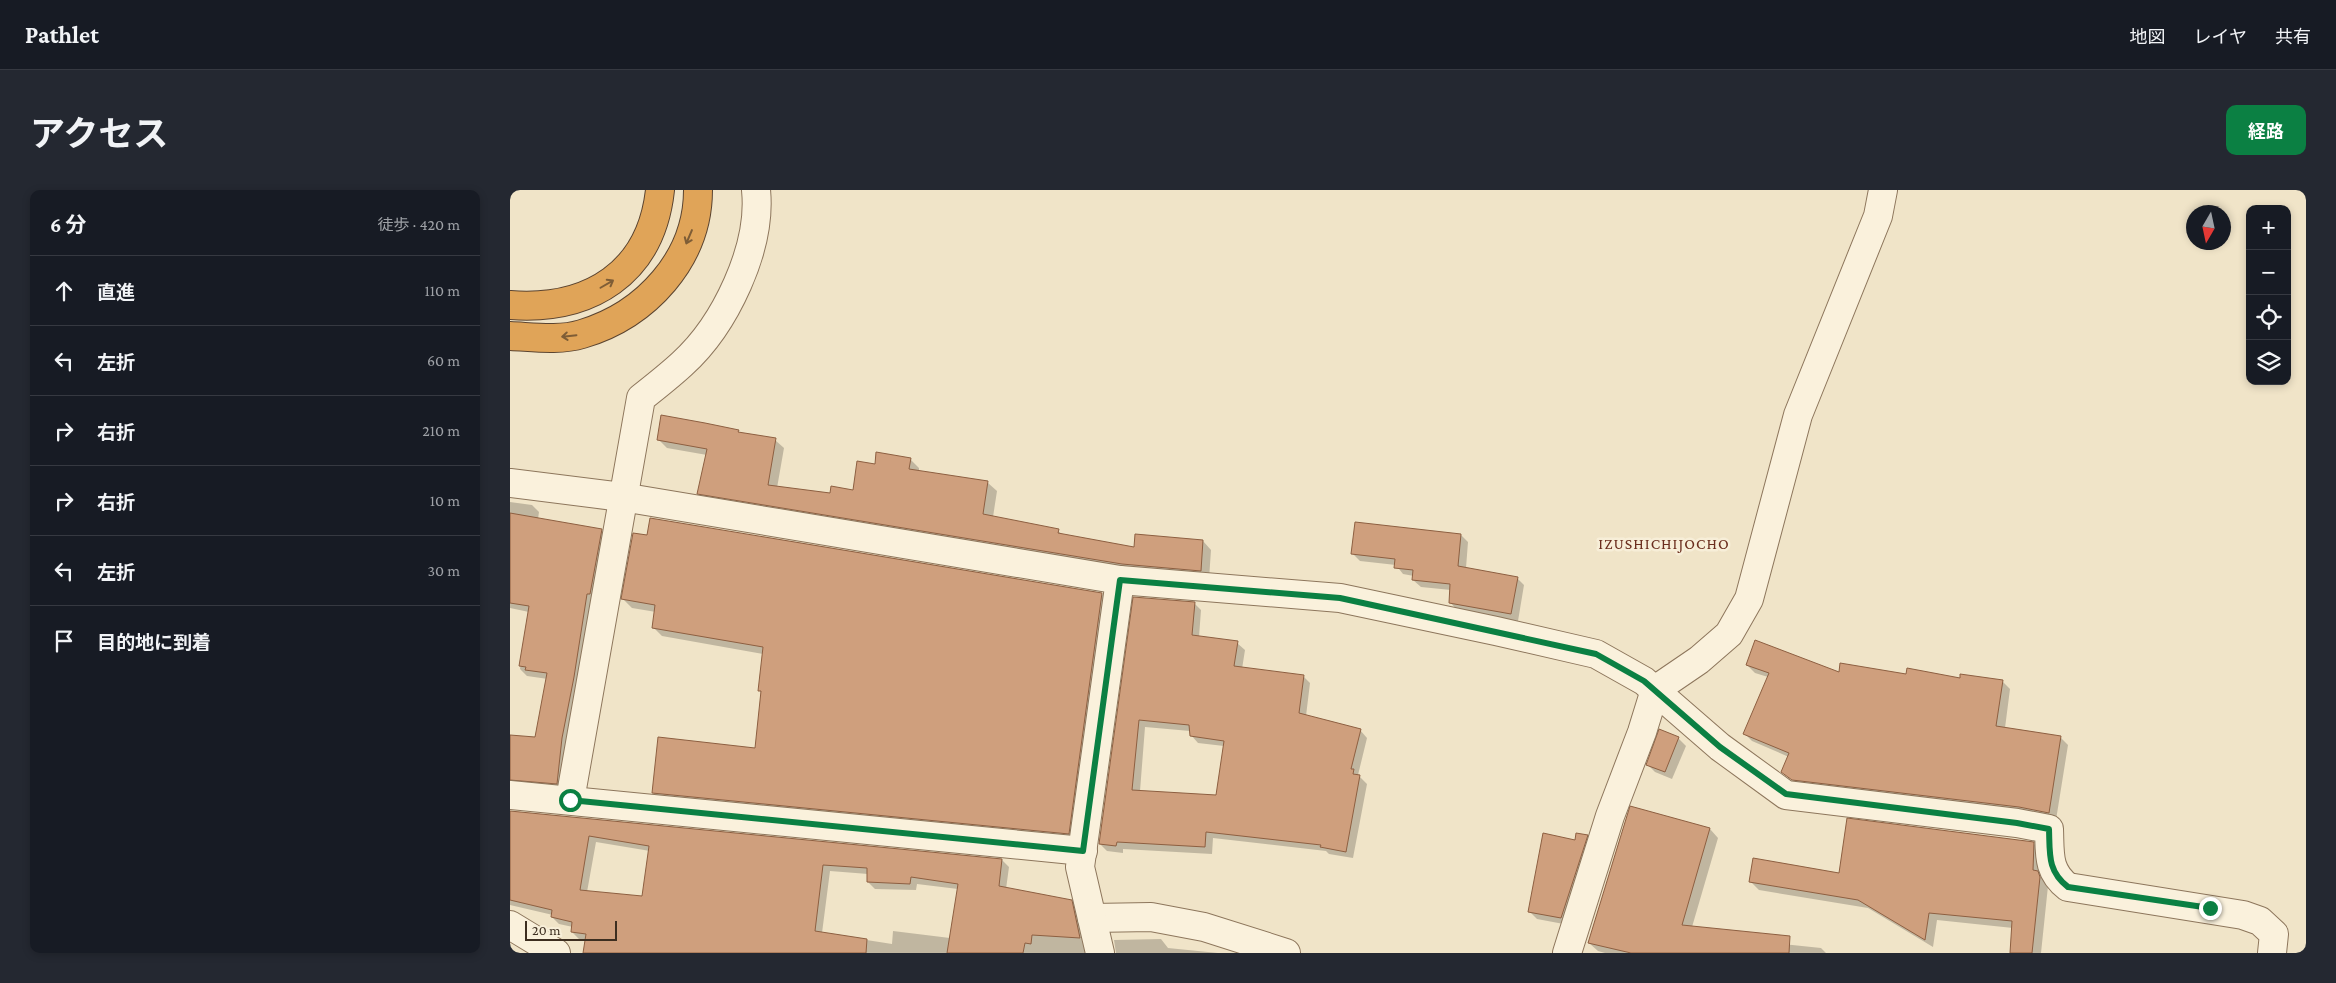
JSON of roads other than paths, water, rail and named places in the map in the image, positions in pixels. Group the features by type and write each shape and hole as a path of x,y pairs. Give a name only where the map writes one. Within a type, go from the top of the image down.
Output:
{"highway":[{"path":"510,304 560,303 591,293 617,278 636,259 650,234 658,207 660,190"},
{"path":"510,336 545,338 581,334 609,323 635,309 658,290 677,263 692,232 698,202 698,190"}],"street":[{"path":"570,800 622,496 641,398 684,363 719,320 746,265 758,206 756,190"},
{"path":"1567,953 1610,816 1642,732 1655,690 1699,660 1729,634 1749,599 1798,415 1878,216 1883,190"},
{"path":"510,483 622,496 1120,580 1340,598 1596,654 1644,681 1720,747 1786,794 2017,823 2049,829 2050,862 2056,878 2068,887 2243,915 2260,920 2274,934 2272,953"},
{"path":"1100,953 1080,868 1120,580"},
{"path":"510,795 1083,851"},
{"path":"1092,918 1151,917 1204,927 1286,953"},
{"path":"510,925 556,953"}],"district":[{"name":"IZUSHICHIJOCHO","path":"1664,543"}]}
